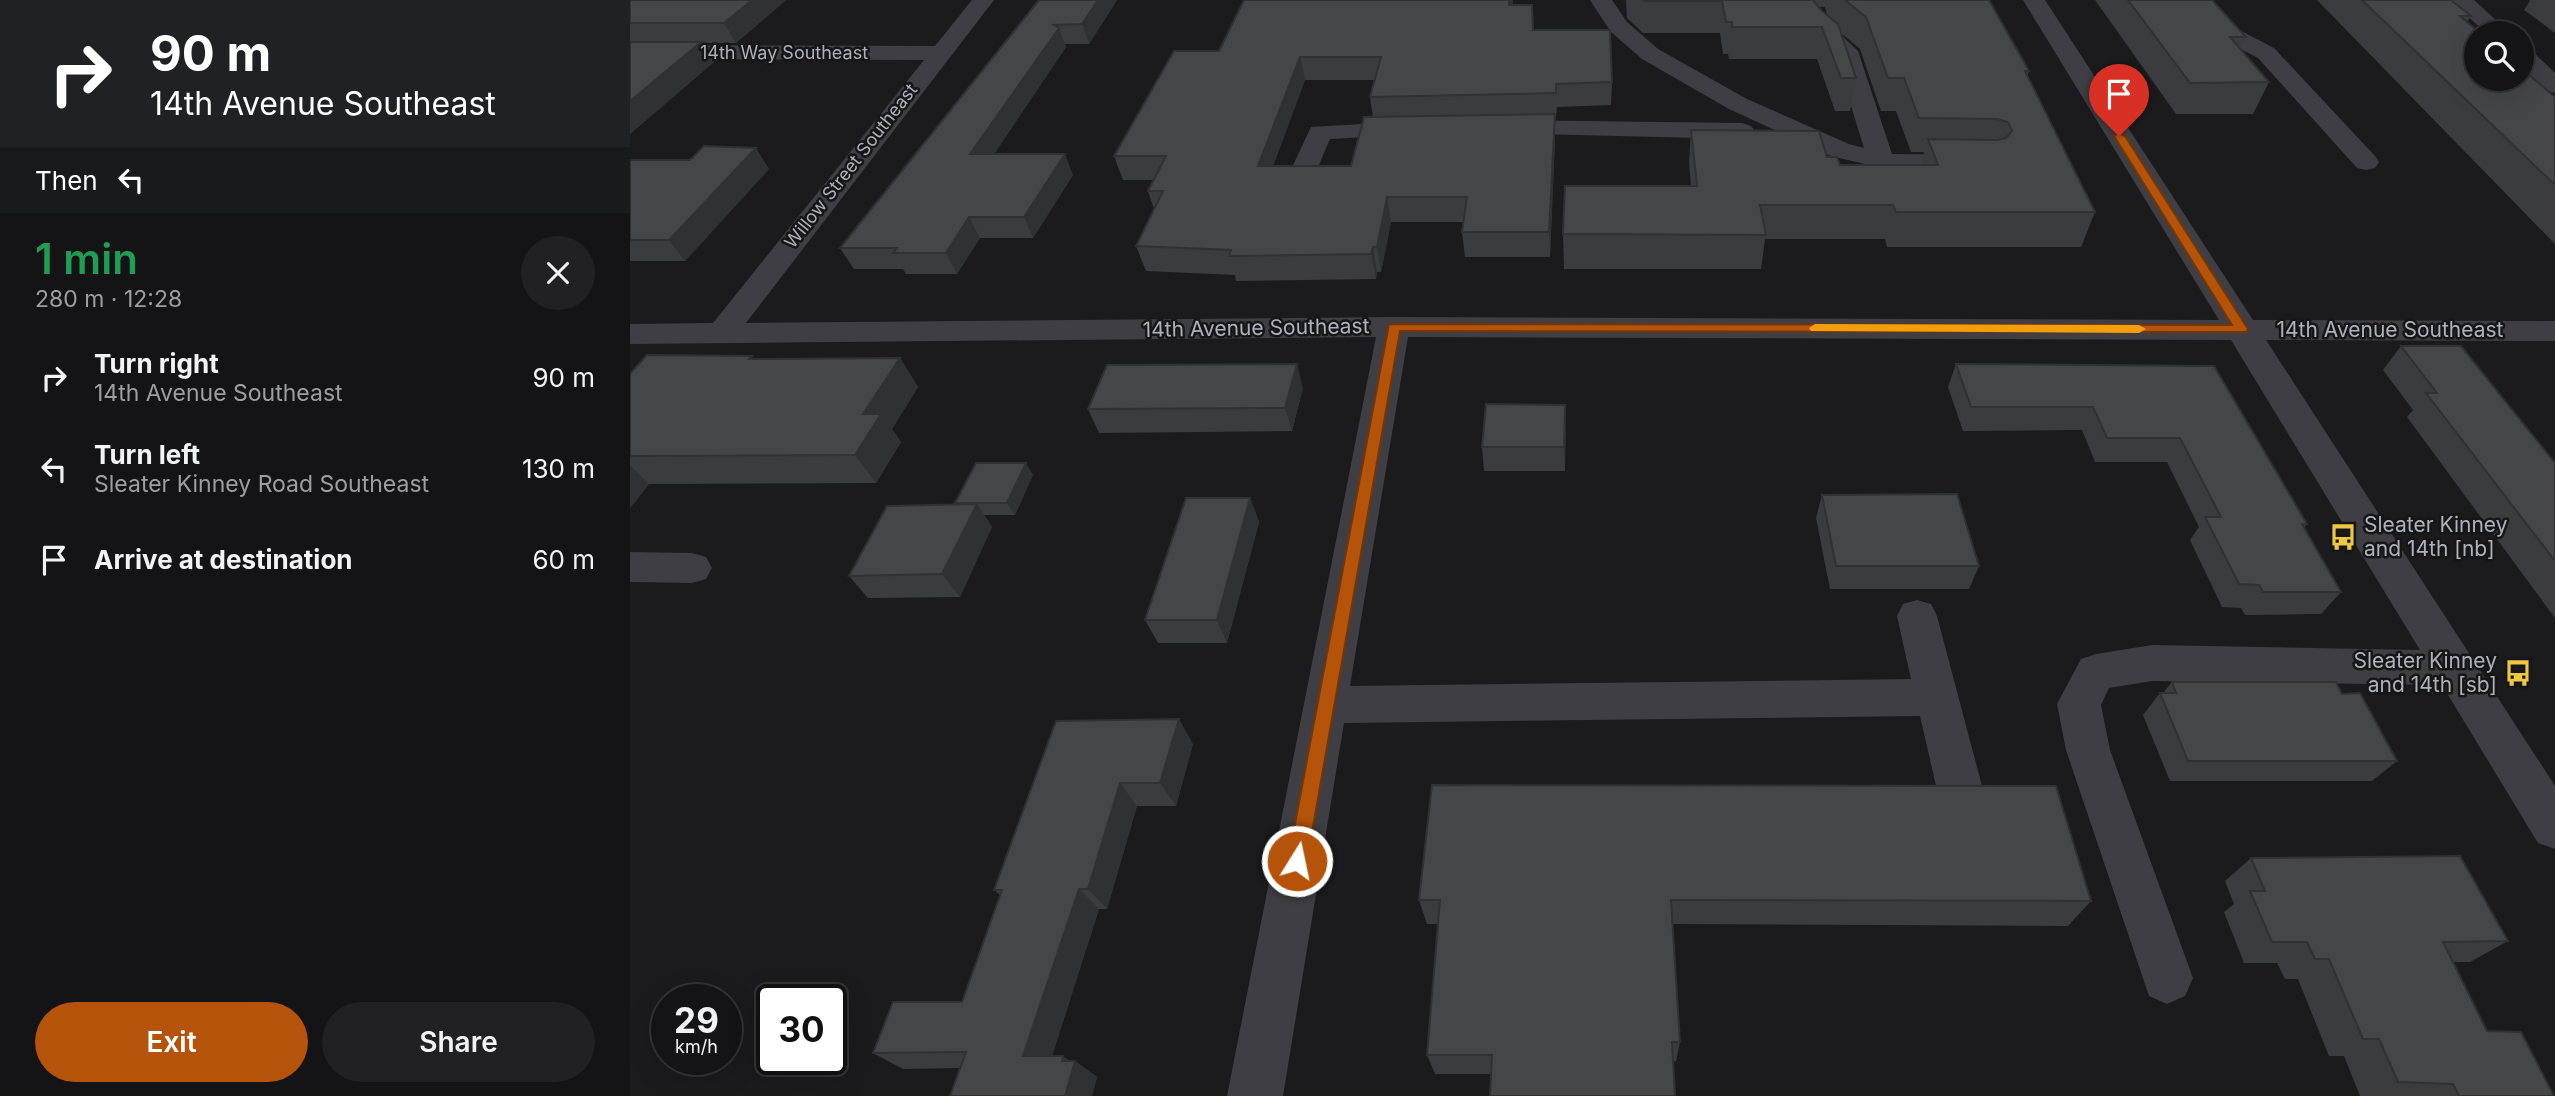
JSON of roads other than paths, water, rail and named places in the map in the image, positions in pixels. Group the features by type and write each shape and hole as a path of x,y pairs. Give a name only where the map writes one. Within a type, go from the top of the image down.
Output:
{"street":[{"name":"Willow Street Southeast","path":"721,334 983,0"},
{"path":"1601,0 1619,27 1650,54 1738,104 1840,150 1881,160 1925,164 1986,163"},
{"path":"2034,0 2555,827"},
{"path":"2187,0 2214,26 2266,53 2366,162"},
{"path":"2461,0 2485,21"},
{"path":"1815,21 1827,36 1846,51 1881,160"},
{"name":"14th Way Southeast","path":"630,52 939,53"},
{"path":"2534,66 2555,86"},
{"path":"1475,128 1800,133"},
{"path":"1301,178 1320,132 1436,129"},
{"path":"1255,1096 1394,327"},
{"name":"14th Avenue Southeast","path":"630,334 1394,327 2555,331"},
{"path":"630,567 692,568"},
{"path":"1917,616 1959,790"},
{"path":"2167,978 2088,750 2079,704 2096,672 2152,663 2455,668"},
{"path":"1326,705 1937,697"}],"place":[{"name":"Sleater Kinney and 14th [nb]","path":"2343,537"},
{"name":"Sleater Kinney and 14th [sb]","path":"2518,673"}]}
